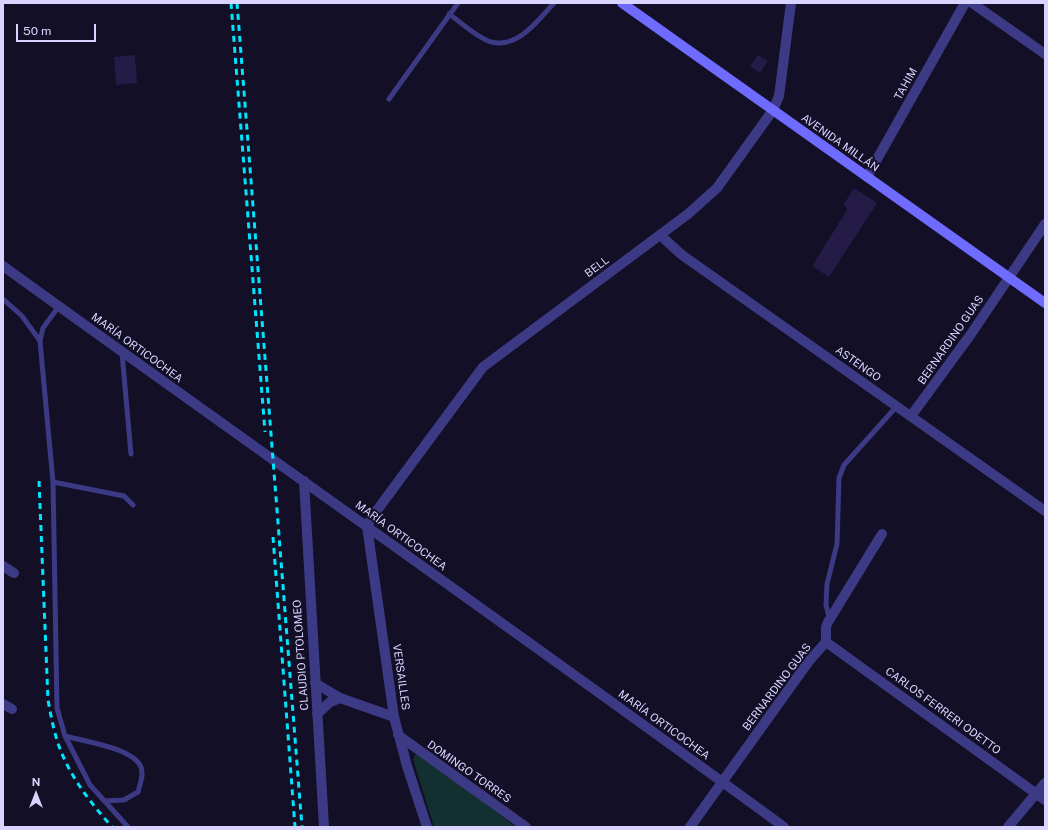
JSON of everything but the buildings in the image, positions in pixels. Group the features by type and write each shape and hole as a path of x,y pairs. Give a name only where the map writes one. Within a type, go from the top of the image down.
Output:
{"main road":[{"name":"AVENIDA MILLÁN","path":"622,3 1045,303"}],"street":[{"name":"BELL","path":"367,526 372,517 482,367 660,235 718,188 773,110 779,96 782,84 791,3"},
{"name":"TAHIM","path":"867,177 965,3"},
{"path":"972,3 1045,54"},
{"name":"BERNARDINO GUAS","path":"911,416 971,334 1045,224"},
{"name":"ASTENGO","path":"660,235 682,255 1045,511"},
{"name":"MARÍA ORTICOCHEA","path":"3,266 304,480 784,827"},
{"name":"CLAUDIO PTOLOMEO","path":"304,480 324,827"},
{"name":"VERSAILLES","path":"367,526 394,717 398,735 427,827"},
{"name":"BERNARDINO GUAS","path":"690,827 809,661 826,642 826,627 830,618 882,534"},
{"path":"3,566 14,574"},
{"name":"CARLOS FERRERI ODETTO","path":"826,642 1045,800"},
{"path":"315,683 340,698 394,717"},
{"path":"317,714 330,702 340,698"},
{"name":"DOMINGO TORRES","path":"398,735 526,827"},
{"path":"1008,827 1045,783"}],"lane":[{"path":"389,99 458,3"},
{"path":"449,14 491,42 502,42 515,40 529,30 554,3"},
{"path":"3,299 22,316 40,341"},
{"path":"59,306 44,328 40,341 53,482 58,708 65,736 90,785 128,827"},
{"path":"122,352 131,454"},
{"path":"830,618 826,605 827,584 837,544 839,478 844,465 897,406"},
{"path":"53,482 124,496 133,505"},
{"path":"65,736 123,752 134,758 141,767 142,779 138,792 124,800 104,801"}],"green space":[{"path":"416,754 421,755 516,827 434,827 413,759"}],"railway":[{"path":"231,3 265,432"},
{"path":"237,3 302,827"},
{"path":"39,481 48,700 52,721 64,759 86,795 112,827"},
{"path":"273,537 295,827"}]}
